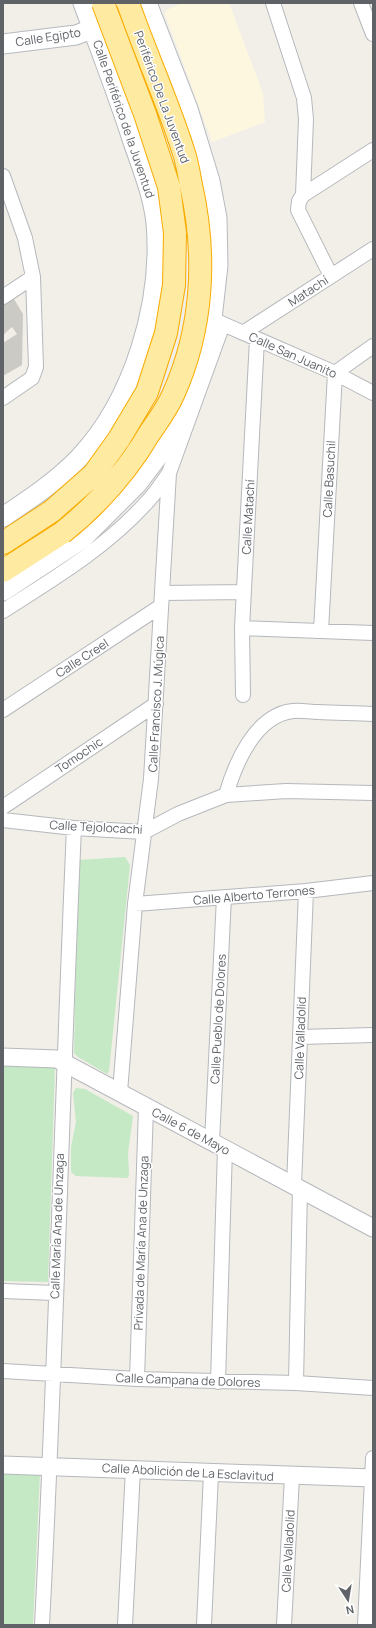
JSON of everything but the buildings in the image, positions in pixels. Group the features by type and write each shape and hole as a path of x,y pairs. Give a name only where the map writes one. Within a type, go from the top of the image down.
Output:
{"highway":[{"name":"Periférico De La Juventud","path":"3,543 52,511 94,474 119,439 147,392 166,333 174,285 175,233 169,187 145,114 103,3"},
{"name":"Periférico De La Juventud","path":"3,571 62,533 84,515 115,484 140,449 173,396 191,346 199,303 201,244 196,204 184,151 128,3"}],"main road":[{"name":"Calle Periférico de la Juventud","path":"3,517 42,491 79,458 104,426 119,400 142,346 153,303 156,223 150,190 114,84 83,3"},
{"name":"Calle Egipto","path":"3,44 76,34 93,29 151,4"},
{"path":"3,591 82,539 137,484 165,447 188,398 217,322 218,218 210,181 188,109 171,66 151,4"},
{"path":"114,84 136,69 153,65 171,66"}],"street":[{"path":"273,3 304,98 306,119 303,195"},
{"path":"361,3 373,34"},
{"path":"331,276 298,210 299,201 303,195 373,150"},
{"path":"3,176 25,238 32,276 35,373 27,383 3,398"},
{"name":"Matachí","path":"243,333 373,249"},
{"path":"3,297 32,276"},
{"name":"Calle San Juanito","path":"217,322 335,373 373,393"},
{"name":"Calle Francisco J. Múgica","path":"120,1092 136,904 151,779 170,473 217,322"},
{"name":"Calle Matachí","path":"243,696 242,628 257,339"},
{"path":"335,373 373,346"},
{"name":"Calle Basuchil","path":"321,631 335,373"},
{"path":"3,611 98,547 127,523 148,502 170,473"},
{"path":"162,600 244,592"},
{"name":"Calle Creel","path":"3,710 162,600"},
{"path":"242,628 373,632"},
{"name":"Tomochic","path":"3,807 156,704"},
{"path":"226,795 234,769 250,740 258,731 278,716 293,711 373,714"},
{"name":"Calle Tejolocachi","path":"3,820 74,828 144,832 178,814 226,795 286,791 373,793"},
{"name":"Calle María Ana de Unzaga","path":"42,1625 50,1466 63,1062 74,828"},
{"name":"Calle Alberto Terrones","path":"136,904 306,891 373,883"},
{"name":"Calle Valladolid","path":"296,1383 297,1187 300,1038 306,891"},
{"name":"Calle Pueblo de Dolores","path":"218,1382 219,1145 224,897"},
{"path":"300,1038 373,1035"},
{"name":"Calle 6 de Mayo","path":"3,1057 57,1059 373,1228"},
{"name":"Privada de María Ana de Unzaga","path":"136,1379 146,1107"},
{"path":"3,1291 55,1293"},
{"name":"Calle Campana de Dolores","path":"3,1371 136,1379 296,1383 373,1388"},
{"path":"365,1625 373,1458"},
{"name":"Calle Abolición de La Esclavitud","path":"3,1465 133,1469 292,1477 372,1478"},
{"path":"125,1625 133,1469"},
{"path":"204,1625 212,1474"},
{"name":"Calle Valladolid","path":"284,1625 292,1477"}],"shaded area":[{"path":"182,3 229,3 263,93 265,122 212,142 165,14 167,10"}],"green space":[{"path":"125,857 130,865 109,1071 107,1074 78,1057 74,1053 78,860"},
{"path":"3,1065 55,1066 48,1282 3,1281"},
{"path":"76,1088 85,1089 133,1116 128,1153 128,1178 76,1176 71,1172 71,1147 76,1122 73,1093"},
{"path":"3,1472 40,1473 33,1625 3,1625"}]}
